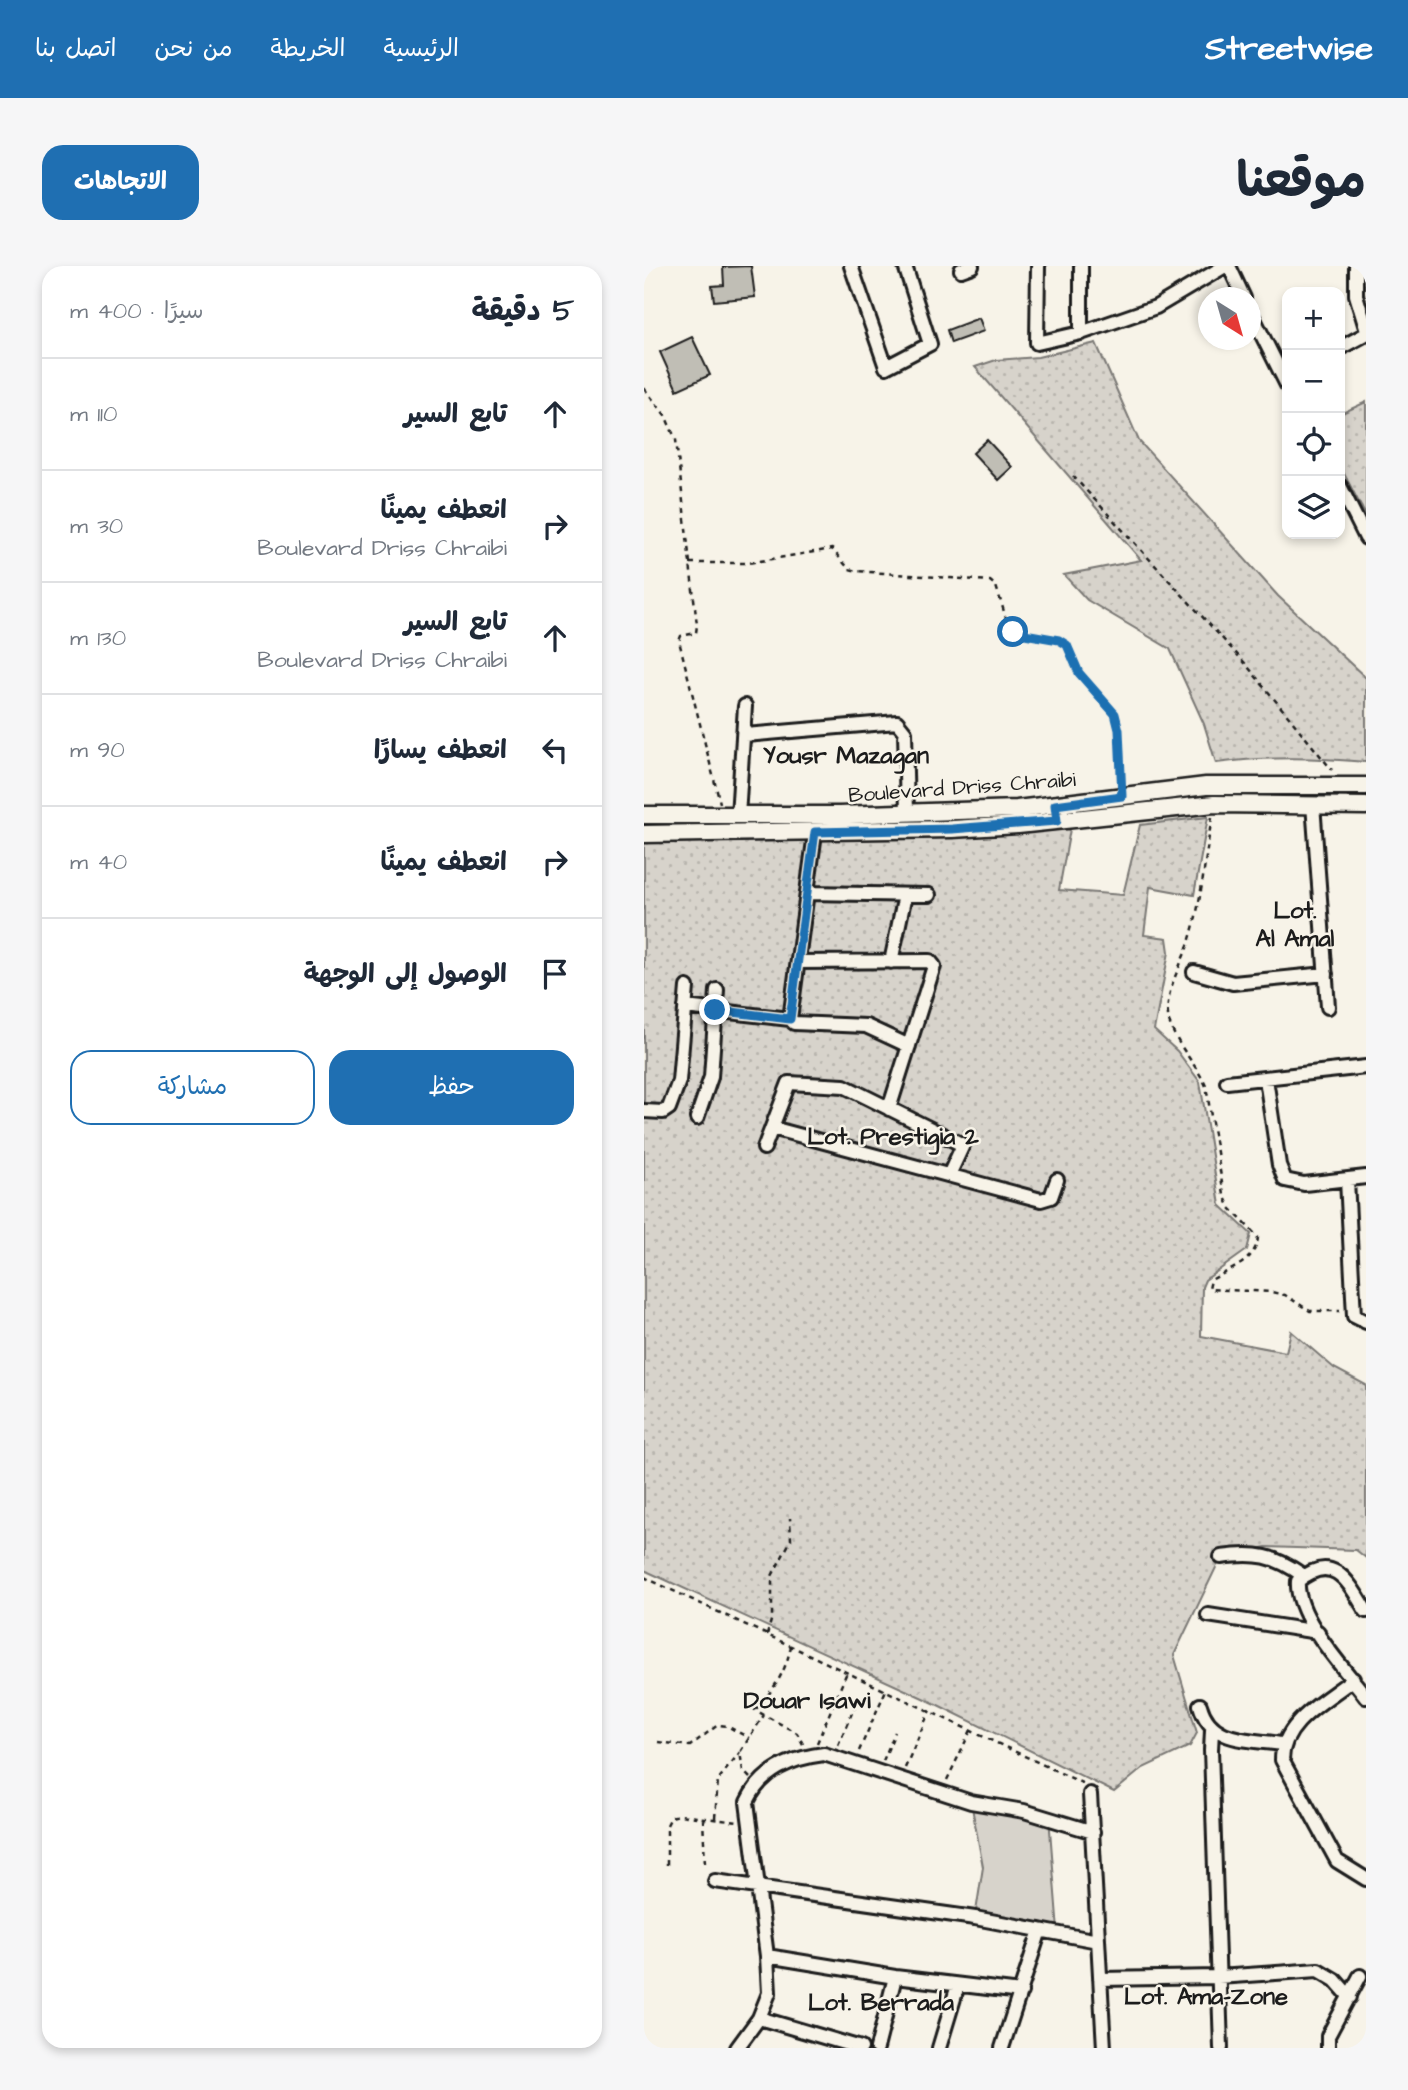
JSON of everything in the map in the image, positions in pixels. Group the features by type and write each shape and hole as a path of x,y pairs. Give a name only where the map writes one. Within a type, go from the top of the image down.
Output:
{"main road":[{"name":"Boulevard Driss Chraibi","path":"644,834 815,832 1018,825 1122,796 1206,786 1366,786"},
{"name":"Boulevard Driss Chraibi","path":"644,815 906,813 1017,808 1056,813 1214,803 1366,806"},
{"path":"1017,808 1018,825"}],"street":[{"path":"847,266 886,367 930,344 905,266"},
{"path":"1038,266 1037,343 1081,333 1156,307 1227,266 1238,287"},
{"path":"1080,266 1081,333"},
{"path":"1356,266 1356,295 1366,328"},
{"path":"1261,330 1282,370"},
{"path":"1345,345 1366,334"},
{"path":"1345,496 1366,538"},
{"path":"730,816 745,735 745,706"},
{"path":"745,735 897,722 905,732 906,813"},
{"path":"1313,804 1328,1007"},
{"path":"790,1019 815,832"},
{"path":"807,893 929,895"},
{"path":"891,962 905,895"},
{"path":"798,962 930,961 934,966 889,1110"},
{"path":"1194,972 1233,983 1326,974"},
{"path":"644,1111 663,1112 669,1108 679,1081 687,987"},
{"path":"697,1118 711,1077 717,990"},
{"path":"685,1007 790,1019 794,1023 866,1026 909,1046"},
{"path":"1227,1082 1366,1067"},
{"path":"1266,1079 1279,1165 1285,1180 1304,1184 1366,1177"},
{"path":"764,1149 789,1083 844,1086 963,1145 948,1175"},
{"path":"772,1128 1041,1200 1051,1197 1057,1180"},
{"path":"1347,1180 1353,1316 1366,1322"},
{"path":"1221,1557 1250,1553 1282,1560 1304,1576"},
{"path":"1366,1611 1338,1571 1329,1569 1304,1576 1298,1581 1297,1590 1318,1632 1366,1697"},
{"path":"1208,1615 1318,1632"},
{"path":"1353,1679 1289,1730 1282,1744 1282,1760 1337,1861 1366,1879"},
{"path":"1200,1705 1204,1719 1212,1730 1220,1734 1282,1744"},
{"path":"1212,1730 1221,2048"},
{"path":"737,2048 759,2018 769,1993 767,1956 747,1802 755,1784 778,1767 809,1756 833,1757 971,1802 1049,1818 1093,1832"},
{"path":"1090,1794 1104,2048"},
{"path":"715,1881 975,1918 1098,1941"},
{"path":"1002,2048 1040,1930"},
{"path":"767,1956 895,1977 1021,1992"},
{"path":"1100,1979 1218,1977 1318,1970 1335,1980 1350,1997"},
{"path":"1328,2048 1328,2036 1360,1976"},
{"path":"877,2048 895,1977"},
{"path":"939,2048 958,1985"},
{"path":"759,2018 861,2048"}],"path":[{"path":"644,388 665,415 676,440 697,630 693,635 681,636 680,641 730,816"},
{"path":"1073,476 1252,671 1343,785"},
{"path":"690,563 748,563 832,549 849,569 857,572 990,581 996,586 1010,631 1019,635 1059,640 1067,645 1079,673 1115,714 1119,730 1122,796"},
{"path":"1214,803 1191,936 1174,982 1167,1014 1176,1038 1199,1070 1206,1086 1224,1195 1230,1208 1253,1228 1258,1237 1253,1253 1233,1270 1212,1280 1209,1289 1213,1292 1270,1292 1285,1295 1310,1311 1336,1310 1353,1316"},
{"path":"767,1635 772,1617 772,1576 791,1540 790,1518"},
{"path":"644,1577 1082,1781"},
{"path":"791,1646 786,1670 776,1687 755,1710 797,1733 809,1756"},
{"path":"809,1756 847,1672"},
{"path":"853,1764 886,1690"},
{"path":"833,1757 855,1706"},
{"path":"900,1779 930,1710"},
{"path":"715,1819 718,1780 764,1715"},
{"path":"657,1742 690,1746 718,1725 727,1726 749,1738"},
{"path":"942,1792 971,1730"},
{"path":"878,1772 895,1732"},
{"path":"740,1752 743,1771 755,1784"},
{"path":"667,1865 667,1825 671,1817 679,1815 748,1823"},
{"path":"703,1818 705,1865"}],"shaded area":[{"path":"1096,343 1139,441 1278,596 1366,678 1366,762 1291,758 1216,763 1204,724 1170,649 1087,600 1064,575 1141,560 975,367 996,360 1038,357"},
{"path":"1366,402 1366,516 1345,476 1345,412"},
{"path":"1208,817 1194,895 1150,887 1144,935 1167,938 1169,952 1154,1030 1177,1051 1200,1082 1220,1205 1251,1234 1247,1250 1205,1280 1202,1287 1201,1336 1286,1352 1291,1331 1334,1368 1366,1385 1366,1558 1356,1550 1266,1547 1221,1557 1174,1655 1197,1733 1190,1746 1143,1768 1114,1792 936,1704 644,1570 644,839 968,836 1070,829 1059,890 1123,895 1140,825"},
{"path":"971,1802 1049,1817 1058,1931 975,1918 983,1867"}],"building":[{"path":"751,266 755,297 714,301 712,286 724,285 723,267"},
{"path":"979,318 984,331 951,343 947,330"},
{"path":"692,337 710,375 677,390 660,352"},
{"path":"987,440 1012,467 998,480 973,453"}],"district":[{"name":"Yousr Mazagan","path":"846,755"},
{"name":"Lot. Al Amal","path":"1295,924"},
{"name":"Lot. Prestigia 2","path":"893,1136"},
{"name":"Douar Isawi","path":"807,1700"},
{"name":"Lot. Ama-Zone","path":"1206,1996"},
{"name":"Lot. Berrada","path":"881,2002"}],"route":[{"path":"715,1010 790,1019 815,832 952,829 1057,821 1055,805 1122,796 1119,730 1115,714 1079,673 1067,645 1059,640 1013,632"}]}
